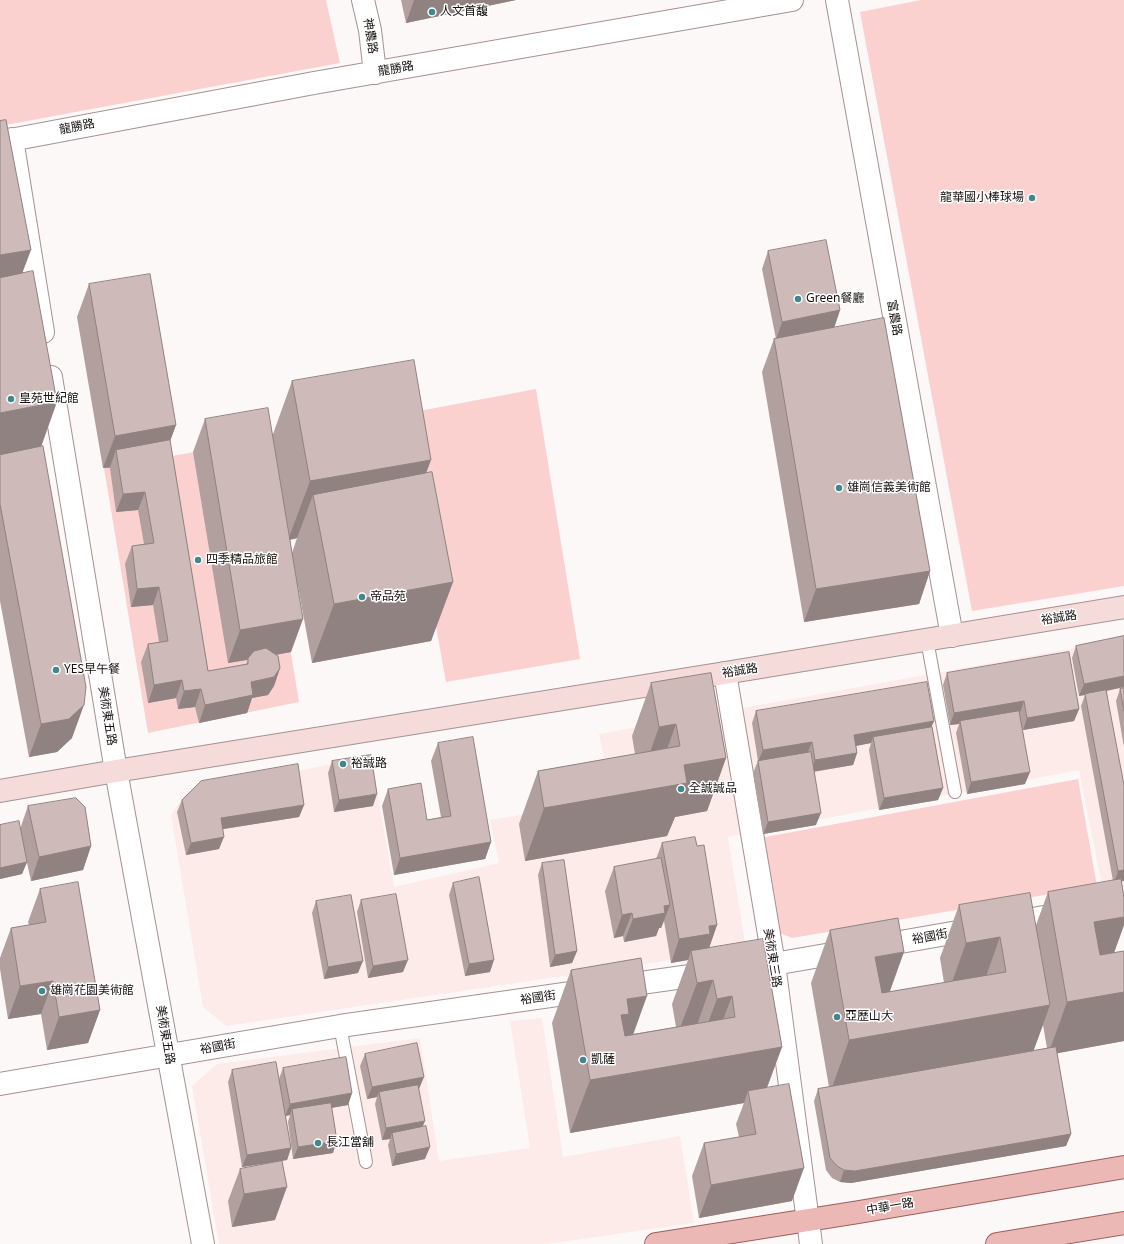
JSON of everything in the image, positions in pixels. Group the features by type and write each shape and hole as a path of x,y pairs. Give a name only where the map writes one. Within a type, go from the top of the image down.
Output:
{"main road":[{"name":"中華一路","path":"656,1244 1124,1167"},
{"path":"997,1244 1124,1223"}],"street":[{"name":"神農路","path":"363,0 370,30 376,73"},
{"name":"龍勝路","path":"6,141 376,73 792,0"},
{"name":"富農路","path":"837,0 952,636"},
{"name":"美術東五路","path":"6,141 116,771 204,1244"},
{"name":"裕誠路","path":"0,791 1124,607"},
{"name":"美術東三路","path":"725,673 774,964 811,1244"},
{"name":"裕國街","path":"0,1084 340,1026 774,964 1124,903"}],"lane":[{"path":"927,640 954,792"},
{"path":"340,1026 366,1162"}],"shaded area":[{"path":"0,0 326,0 340,63 0,126"},
{"path":"921,0 1124,0 1124,586 972,611 860,12"},
{"path":"536,389 580,659 446,682 398,415"},
{"name":"四季精品旅館","path":"256,441 299,702 148,733 104,468"},
{"path":"1124,639 1124,887 1103,891 1079,770 728,837 746,949 226,1026 203,1007 171,815 185,794 371,756 394,887 499,863 490,820 613,800 599,734"},
{"path":"1078,779 1097,886 792,938 777,932 760,838"},
{"path":"542,1018 563,1157 680,1136 694,1223 547,1244 219,1244 192,1086 217,1064 420,1038 439,1161 530,1148 510,1021"}],"building":[{"path":"6,120 31,250 0,255 0,121"},
{"name":"Green餐廳","path":"826,240 840,310 782,322 768,251"},
{"path":"33,271 57,402 0,413 0,278"},
{"path":"150,274 176,425 115,436 89,284"},
{"name":"雄崗信義美術館","path":"884,318 930,571 816,589 774,339"},
{"path":"414,360 431,460 310,481 292,381"},
{"path":"268,408 303,619 240,630 205,419"},
{"path":"170,440 208,671 248,664 248,658 254,651 266,648 278,656 280,668 274,677 251,682 253,695 205,705 201,689 184,691 182,680 154,685 148,644 168,641 159,587 137,589 132,546 154,543 145,492 123,494 116,450"},
{"path":"43,446 86,687 84,705 69,719 41,724 0,504 0,455"},
{"path":"432,472 453,582 334,604 313,495"},
{"path":"1124,636 1124,676 1084,684 1076,646"},
{"path":"1069,652 1079,709 1027,718 1024,701 954,713 947,673"},
{"path":"711,673 726,758 684,765 687,783 544,808 538,771 680,746 676,724 659,727 651,683"},
{"path":"927,682 934,721 854,735 857,753 815,760 812,742 763,750 756,711"},
{"path":"1124,688 1124,711 1120,689"},
{"path":"1106,690 1124,785 1124,870 1118,871 1085,694"},
{"path":"1019,711 1030,772 971,782 960,721"},
{"path":"932,727 943,788 884,798 873,737"},
{"path":"473,737 491,842 400,858 388,789 421,783 427,820 451,816 438,743"},
{"path":"811,752 821,813 768,822 758,761"},
{"path":"371,755 377,794 339,800 332,761"},
{"path":"298,764 304,805 221,818 224,837 191,843 182,800 201,781"},
{"path":"76,798 85,807 91,846 39,857 28,806"},
{"path":"19,821 27,862 0,868 0,825"},
{"path":"695,837 697,846 704,845 717,925 709,926 710,934 679,939 662,843"},
{"path":"661,858 670,905 664,906 665,913 633,919 632,913 622,915 614,867"},
{"path":"564,860 577,951 555,955 542,863"},
{"path":"479,877 494,960 469,964 453,883"},
{"path":"1121,879 1124,898 1124,917 1094,922 1100,955 1124,951 1124,992 1067,1002 1048,892"},
{"path":"78,882 100,1010 59,1017 53,981 20,986 11,928 46,922 40,889"},
{"path":"1030,893 1050,1005 849,1040 830,930 898,918 904,952 875,957 882,993 1006,972 1000,937 966,943 959,905"},
{"path":"396,894 408,960 373,966 361,900"},
{"path":"351,895 363,961 328,967 316,901"},
{"path":"763,939 782,1047 590,1080 571,970 641,958 647,996 627,999 629,1014 621,1015 625,1036 735,1017 732,996 717,999 713,980 697,983 691,951"},
{"path":"417,1043 424,1077 372,1087 365,1054"},
{"path":"1056,1047 1071,1134 855,1171 844,1170 837,1166 830,1158 818,1089"},
{"path":"346,1057 352,1093 290,1104 283,1068"},
{"path":"276,1062 291,1148 247,1155 232,1070"},
{"path":"789,1084 804,1168 711,1185 704,1143 756,1134 748,1091"},
{"path":"418,1085 425,1121 386,1128 379,1092"},
{"path":"331,1103 337,1141 298,1147 292,1109"},
{"path":"426,1126 430,1147 396,1154 392,1133"},
{"path":"282,1161 287,1187 244,1194 240,1169"}],"place":[{"name":"人文首馥","path":"432,12"},
{"name":"龍華國小棒球場","path":"1032,198"},
{"name":"Green餐廳","path":"798,299"},
{"name":"皇苑世紀館","path":"11,399"},
{"name":"雄崗信義美術館","path":"839,488"},
{"name":"四季精品旅館","path":"198,560"},
{"name":"帝品苑","path":"362,597"},
{"name":"YES早午餐","path":"56,670"},
{"name":"裕誠路","path":"343,764"},
{"name":"全誠誠品","path":"681,789"},
{"name":"雄崗花園美術館","path":"42,991"},
{"name":"亞歷山大","path":"837,1017"},
{"name":"凱薩","path":"583,1060"},
{"name":"長江當舖","path":"318,1143"}]}
